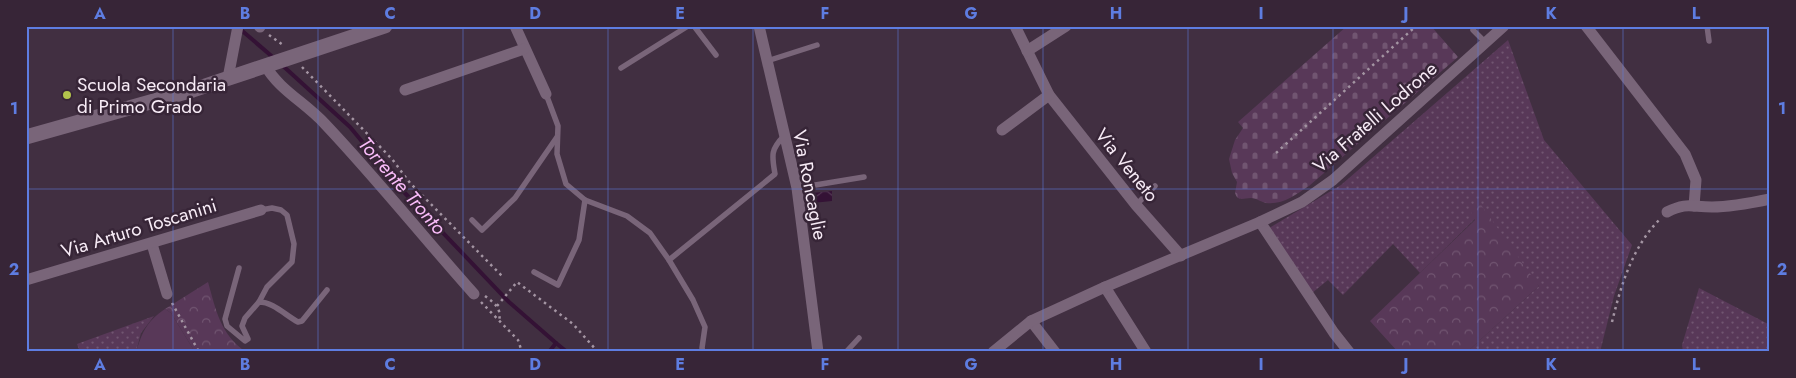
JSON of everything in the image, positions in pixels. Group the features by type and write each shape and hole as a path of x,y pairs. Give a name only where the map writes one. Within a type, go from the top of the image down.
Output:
{"street":[{"path":"26,137 193,90 385,26"},
{"path":"515,26 546,94"},
{"name":"Via Roncaglie","path":"759,26 796,188 818,352"},
{"name":"Via Veneto","path":"1016,26 1049,95 1136,205 1181,256"},
{"path":"1027,51 1066,26"},
{"path":"1586,26 1685,154 1696,180 1694,206"},
{"name":"Via Fratelli Lodrone","path":"993,352 1031,321 1302,202 1333,180 1486,42 1495,28"},
{"path":"228,78 237,31"},
{"path":"405,90 524,48"},
{"path":"267,65 272,77 323,121 366,168 474,294"},
{"path":"1002,130 1049,95"},
{"path":"1667,212 1685,205 1713,207 1770,199"},
{"name":"Via Arturo Toscanini","path":"26,280 261,210"},
{"path":"1260,222 1334,333 1349,352"},
{"path":"152,244 167,294"},
{"path":"1105,287 1146,352"},
{"path":"1031,321 1055,352"}],"lane":[{"path":"621,68 688,26"},
{"path":"694,26 716,54"},
{"path":"1707,26 1709,41"},
{"path":"1473,30 1486,42"},
{"path":"767,61 817,45"},
{"path":"546,94 558,126 557,154 566,184 586,200 627,216 650,233 693,300 705,328 703,352"},
{"path":"669,260 775,174 772,158 773,149 784,136"},
{"path":"472,220 482,230 515,198 557,137"},
{"path":"796,188 864,176"},
{"path":"1136,205 1155,186"},
{"path":"534,272 558,285 579,240 586,200"},
{"path":"239,268 225,319 227,326 245,341 248,338 242,326 249,313 259,302 267,287 292,262 294,244 287,215 281,210 272,208 261,210"},
{"path":"259,302 267,302 298,322 302,320 328,290"},
{"path":"846,352 859,338"}],"path":[{"path":"1276,153 1416,26"},
{"path":"261,28 293,57 392,160 410,183 503,277"},
{"path":"1612,322 1626,274 1635,254 1650,230 1667,212"},
{"path":"499,321 500,314 497,306 517,282 573,324 598,352"},
{"path":"167,294 199,352"},
{"path":"474,294 518,340 522,352"}],"green space":[{"path":"1347,26 1431,26 1458,57 1299,193 1289,199 1272,203 1266,203 1253,198 1238,198 1235,193 1237,182 1232,173 1229,159 1235,140 1243,128 1238,122"},
{"path":"1508,40 1544,140 1632,245 1614,296 1600,352 1467,352 1539,286 1475,219 1420,273 1393,244 1343,295 1328,280 1312,293 1269,228 1341,185"},
{"path":"1479,202 1539,286 1467,352 1398,352 1370,321 1475,220 1470,210"},
{"path":"208,282 220,321 230,337 246,352 195,352 171,313 165,309"},
{"path":"1699,288 1770,325 1770,352 1683,352 1682,345"},
{"path":"165,309 171,313 195,352 136,352 146,328"},
{"path":"154,316 141,333 136,352 80,352 77,344"}],"water":[{"path":"832,191 832,201 813,203 812,193"}],"waterway":[{"name":"Torrente Tronto","path":"240,29 275,59"},
{"name":"Torrente Tronto","path":"282,65 350,127 403,191 509,302 556,343 549,352"},
{"path":"556,343 567,352"}],"place":[{"name":"Scuola Secondaria di Primo Grado","path":"67,95"}]}
